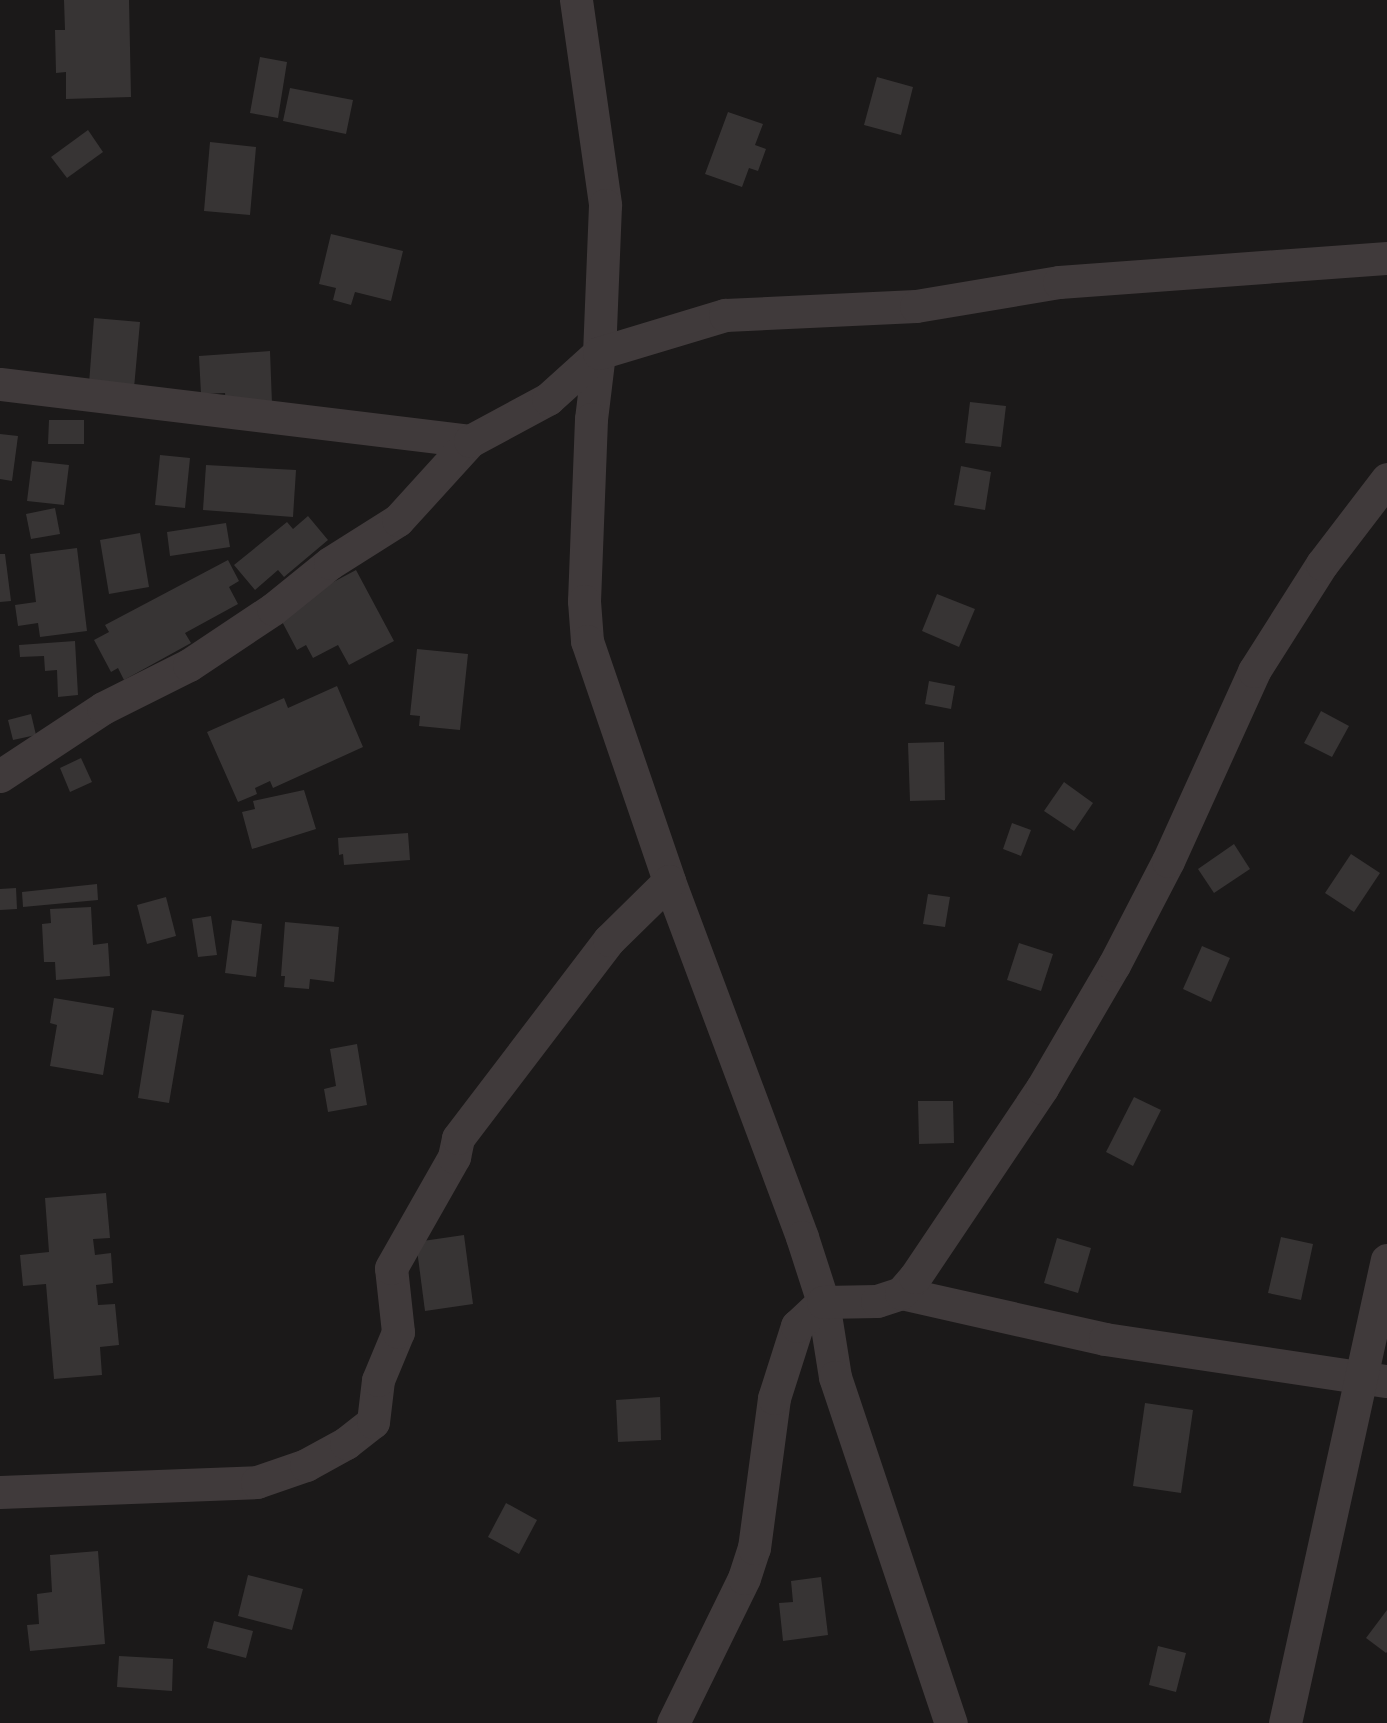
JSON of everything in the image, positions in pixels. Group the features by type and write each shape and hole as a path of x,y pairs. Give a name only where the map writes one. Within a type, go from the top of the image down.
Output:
{"street":[{"path":"576,0 605,205 599,353 591,419 584,601 587,641 669,880 774,1158 823,1302 835,1377 951,1723"},
{"path":"0,776 9,773 103,708 189,665 273,609 330,563 398,520 470,441 548,399 599,353 725,315 916,306 1059,282 1387,258"},
{"path":"0,384 470,441"},
{"path":"901,1293 1042,1088 1114,965 1168,861 1254,671 1322,564 1387,479"},
{"path":"0,1492 257,1482 306,1465 346,1443 373,1422 378,1380 398,1332 391,1268 454,1157 458,1138 609,940 669,880"},
{"path":"1285,1723 1373,1379 1387,1260"},
{"path":"672,1723 744,1578 757,1529 774,1398 785,1354 797,1326 823,1302 877,1301 901,1293 1105,1339 1373,1379"}],"building":[{"path":"64,0 129,0 131,97 66,99 66,72 56,73 55,30 65,30"},
{"path":"260,57 287,62 278,118 250,113"},
{"path":"877,77 913,87 901,135 864,125"},
{"path":"290,88 353,100 346,134 283,121"},
{"path":"728,112 763,124 755,145 766,149 758,171 749,168 742,187 705,174"},
{"path":"88,130 103,152 67,178 51,157"},
{"path":"210,142 256,147 250,215 204,211"},
{"path":"331,234 403,251 391,301 355,292 351,305 333,300 336,288 319,284"},
{"path":"94,318 140,322 134,388 89,384"},
{"path":"270,351 272,404 226,407 225,393 201,394 199,356"},
{"path":"970,402 1006,406 1001,447 965,443"},
{"path":"49,420 84,420 84,444 48,444"},
{"path":"0,434 18,436 12,481 0,479"},
{"path":"160,455 190,458 185,508 155,505"},
{"path":"32,461 69,465 64,505 27,501"},
{"path":"206,465 296,470 293,517 203,510"},
{"path":"961,466 991,472 985,510 954,505"},
{"path":"55,508 60,534 31,539 26,514"},
{"path":"308,516 328,540 284,577 278,570 255,590 234,565 287,522 293,529"},
{"path":"226,523 230,547 170,556 167,532"},
{"path":"140,533 149,587 109,594 100,540"},
{"path":"77,548 87,631 40,637 38,623 18,626 15,605 36,602 30,554"},
{"path":"0,554 5,554 11,601 0,602"},
{"path":"228,560 239,581 229,587 238,604 185,633 191,643 124,680 118,668 111,672 94,640 109,632 105,625"},
{"path":"356,570 394,641 349,665 338,645 313,658 306,645 297,650 277,612"},
{"path":"937,594 975,609 959,647 922,631"},
{"path":"75,641 78,695 58,697 57,670 45,671 44,656 20,657 19,645"},
{"path":"417,649 468,654 460,730 419,726 420,716 410,715"},
{"path":"929,681 955,686 951,709 925,704"},
{"path":"337,686 363,747 273,788 270,781 255,788 257,794 238,802 207,732 284,698 288,708"},
{"path":"1321,711 1349,726 1332,757 1304,743"},
{"path":"31,714 36,735 13,740 8,720"},
{"path":"944,742 945,800 910,801 908,743"},
{"path":"81,758 92,782 70,792 60,768"},
{"path":"1064,782 1093,803 1074,831 1044,811"},
{"path":"304,790 316,829 252,849 242,812 255,809 253,801"},
{"path":"1012,823 1031,830 1021,856 1003,849"},
{"path":"408,833 410,860 344,865 343,854 339,855 338,838"},
{"path":"1234,844 1250,869 1214,893 1198,869"},
{"path":"1351,854 1380,873 1354,912 1325,893"},
{"path":"97,884 98,900 23,907 22,892"},
{"path":"16,888 17,909 0,910 0,889"},
{"path":"928,894 950,897 945,927 923,924"},
{"path":"166,897 176,936 147,944 137,905"},
{"path":"91,907 93,945 108,943 110,976 56,980 55,962 44,962 42,924 51,923 50,909"},
{"path":"211,916 217,955 198,957 192,919"},
{"path":"232,920 262,924 256,977 225,973"},
{"path":"285,922 339,927 334,982 310,979 309,989 284,987 285,976 281,976"},
{"path":"1019,943 1053,954 1041,991 1007,980"},
{"path":"1202,946 1230,958 1211,1002 1183,989"},
{"path":"54,998 114,1008 103,1075 50,1066 57,1025 50,1023"},
{"path":"152,1010 184,1015 169,1103 138,1098"},
{"path":"357,1044 367,1105 328,1112 324,1089 336,1086 330,1049"},
{"path":"1134,1097 1161,1110 1133,1166 1106,1152"},
{"path":"918,1101 953,1101 954,1143 919,1144"},
{"path":"106,1193 110,1238 93,1239 95,1255 111,1253 113,1283 96,1285 98,1305 115,1304 119,1345 100,1347 102,1375 54,1379 46,1284 23,1286 20,1255 49,1252 45,1198"},
{"path":"464,1235 473,1304 425,1311 416,1242"},
{"path":"1281,1237 1313,1244 1301,1300 1268,1293"},
{"path":"1057,1238 1091,1248 1078,1293 1044,1283"},
{"path":"660,1397 661,1440 618,1442 616,1400"},
{"path":"1145,1403 1193,1410 1181,1493 1133,1486"},
{"path":"506,1503 537,1520 519,1554 488,1537"},
{"path":"98,1551 105,1644 30,1651 27,1625 39,1624 37,1594 52,1592 50,1555"},
{"path":"248,1575 303,1589 292,1630 238,1616"},
{"path":"821,1577 828,1635 783,1641 779,1603 793,1602 791,1581"},
{"path":"1387,1610 1387,1652 1386,1653 1366,1638"},
{"path":"214,1621 253,1631 246,1658 207,1648"},
{"path":"1158,1646 1186,1653 1176,1692 1149,1685"},
{"path":"119,1656 173,1659 172,1691 117,1687"}]}
